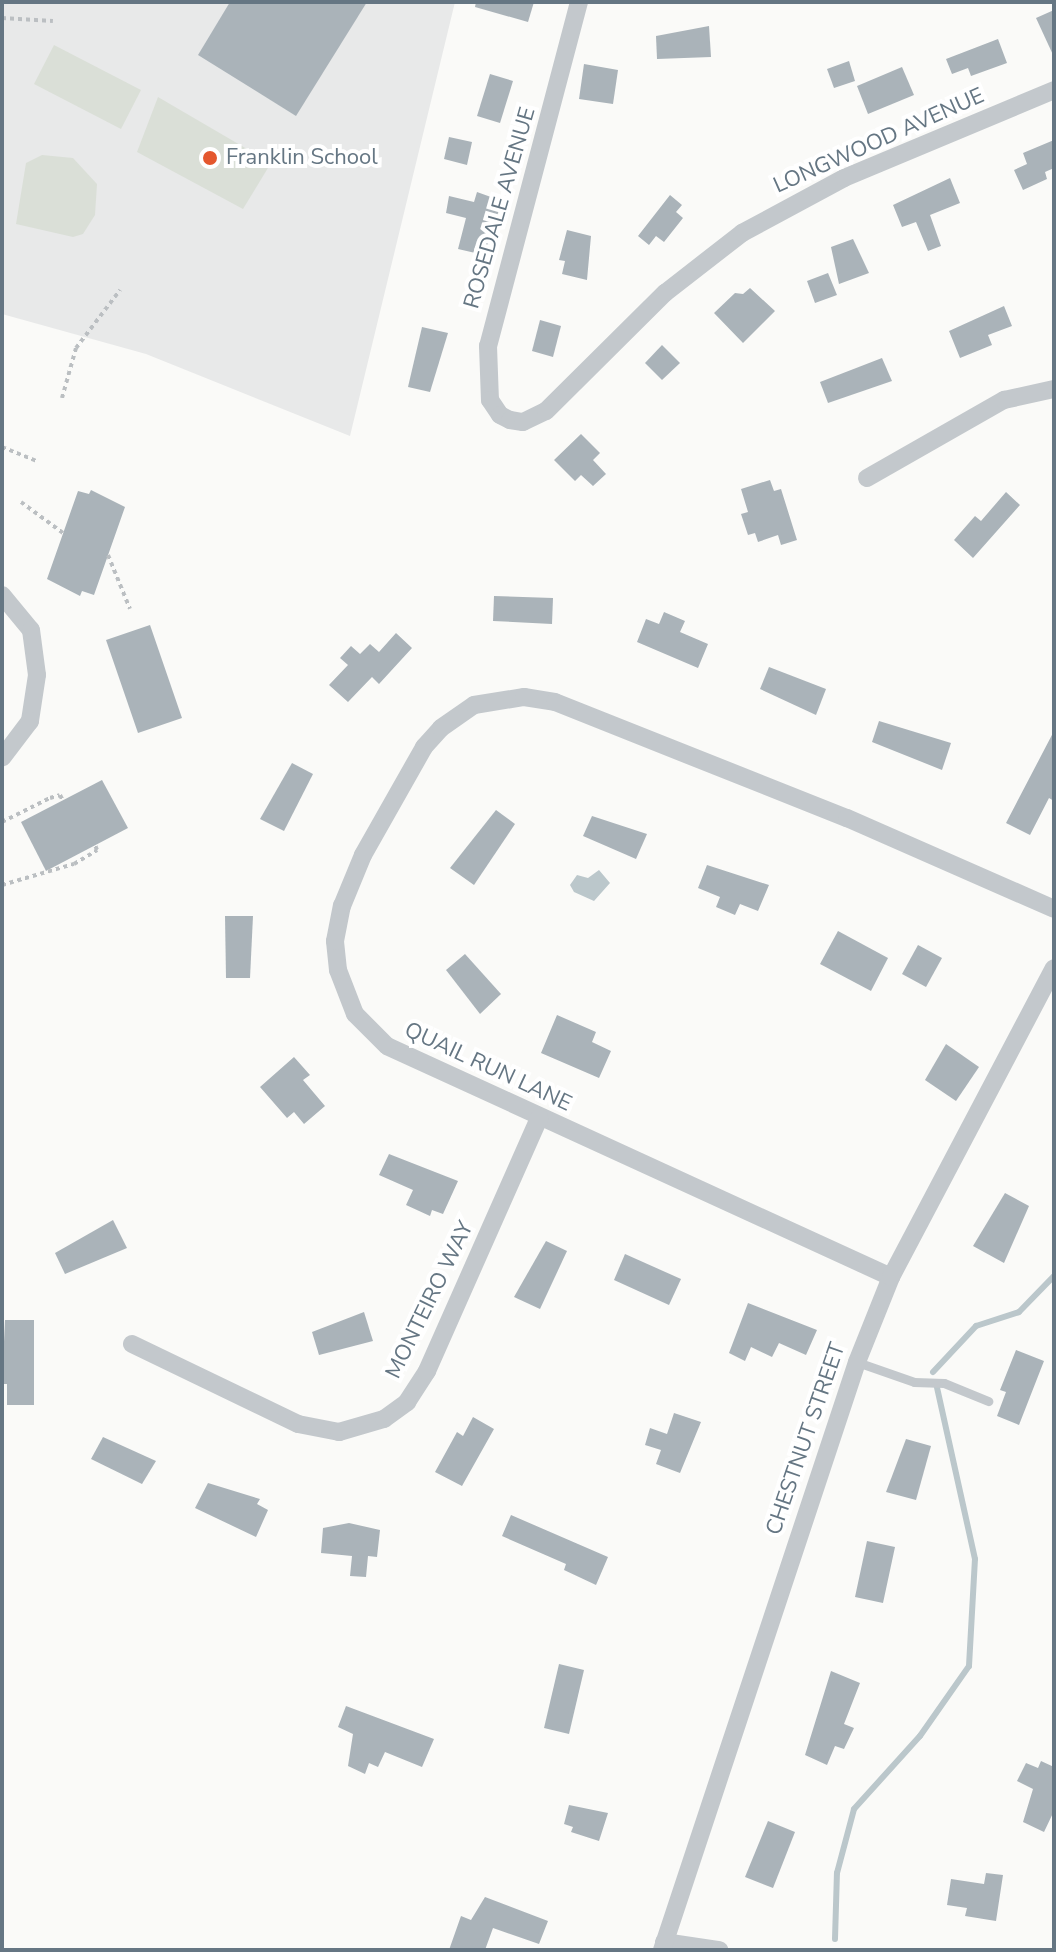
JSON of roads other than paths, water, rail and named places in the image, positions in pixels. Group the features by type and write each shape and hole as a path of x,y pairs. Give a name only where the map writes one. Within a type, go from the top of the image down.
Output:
{"street":[{"name":"ROSEDALE AVENUE","path":"510,420 490,400 488,346 579,2"},
{"name":"LONGWOOD AVENUE","path":"510,420 523,422 546,411 665,293 742,233 844,178 1054,90"},
{"path":"867,478 1004,400 1054,389"},
{"path":"2,595 31,630 37,675 30,721 2,758"},
{"name":"QUAIL RUN LANE","path":"891,1277 387,1046 355,1014 338,970 335,941 342,906 363,855 424,747 474,705 524,697 555,702 847,818 1054,909"},
{"name":"CHESTNUT STREET","path":"663,1946 857,1362 891,1277 1054,968"},
{"name":"MONTEIRO WAY","path":"132,1344 298,1424 339,1432 384,1419 407,1402 427,1371 539,1118"},
{"path":"663,1946 719,1950"}],"lane":[{"path":"857,1362 914,1382 944,1383 988,1401"}],"waterway":[{"path":"933,1372 976,1326 1019,1312 1054,1276"},
{"path":"835,1939 837,1873 854,1809 920,1736 969,1666 975,1559 937,1387"}],"place":[{"name":"Franklin School","path":"210,158"}]}
